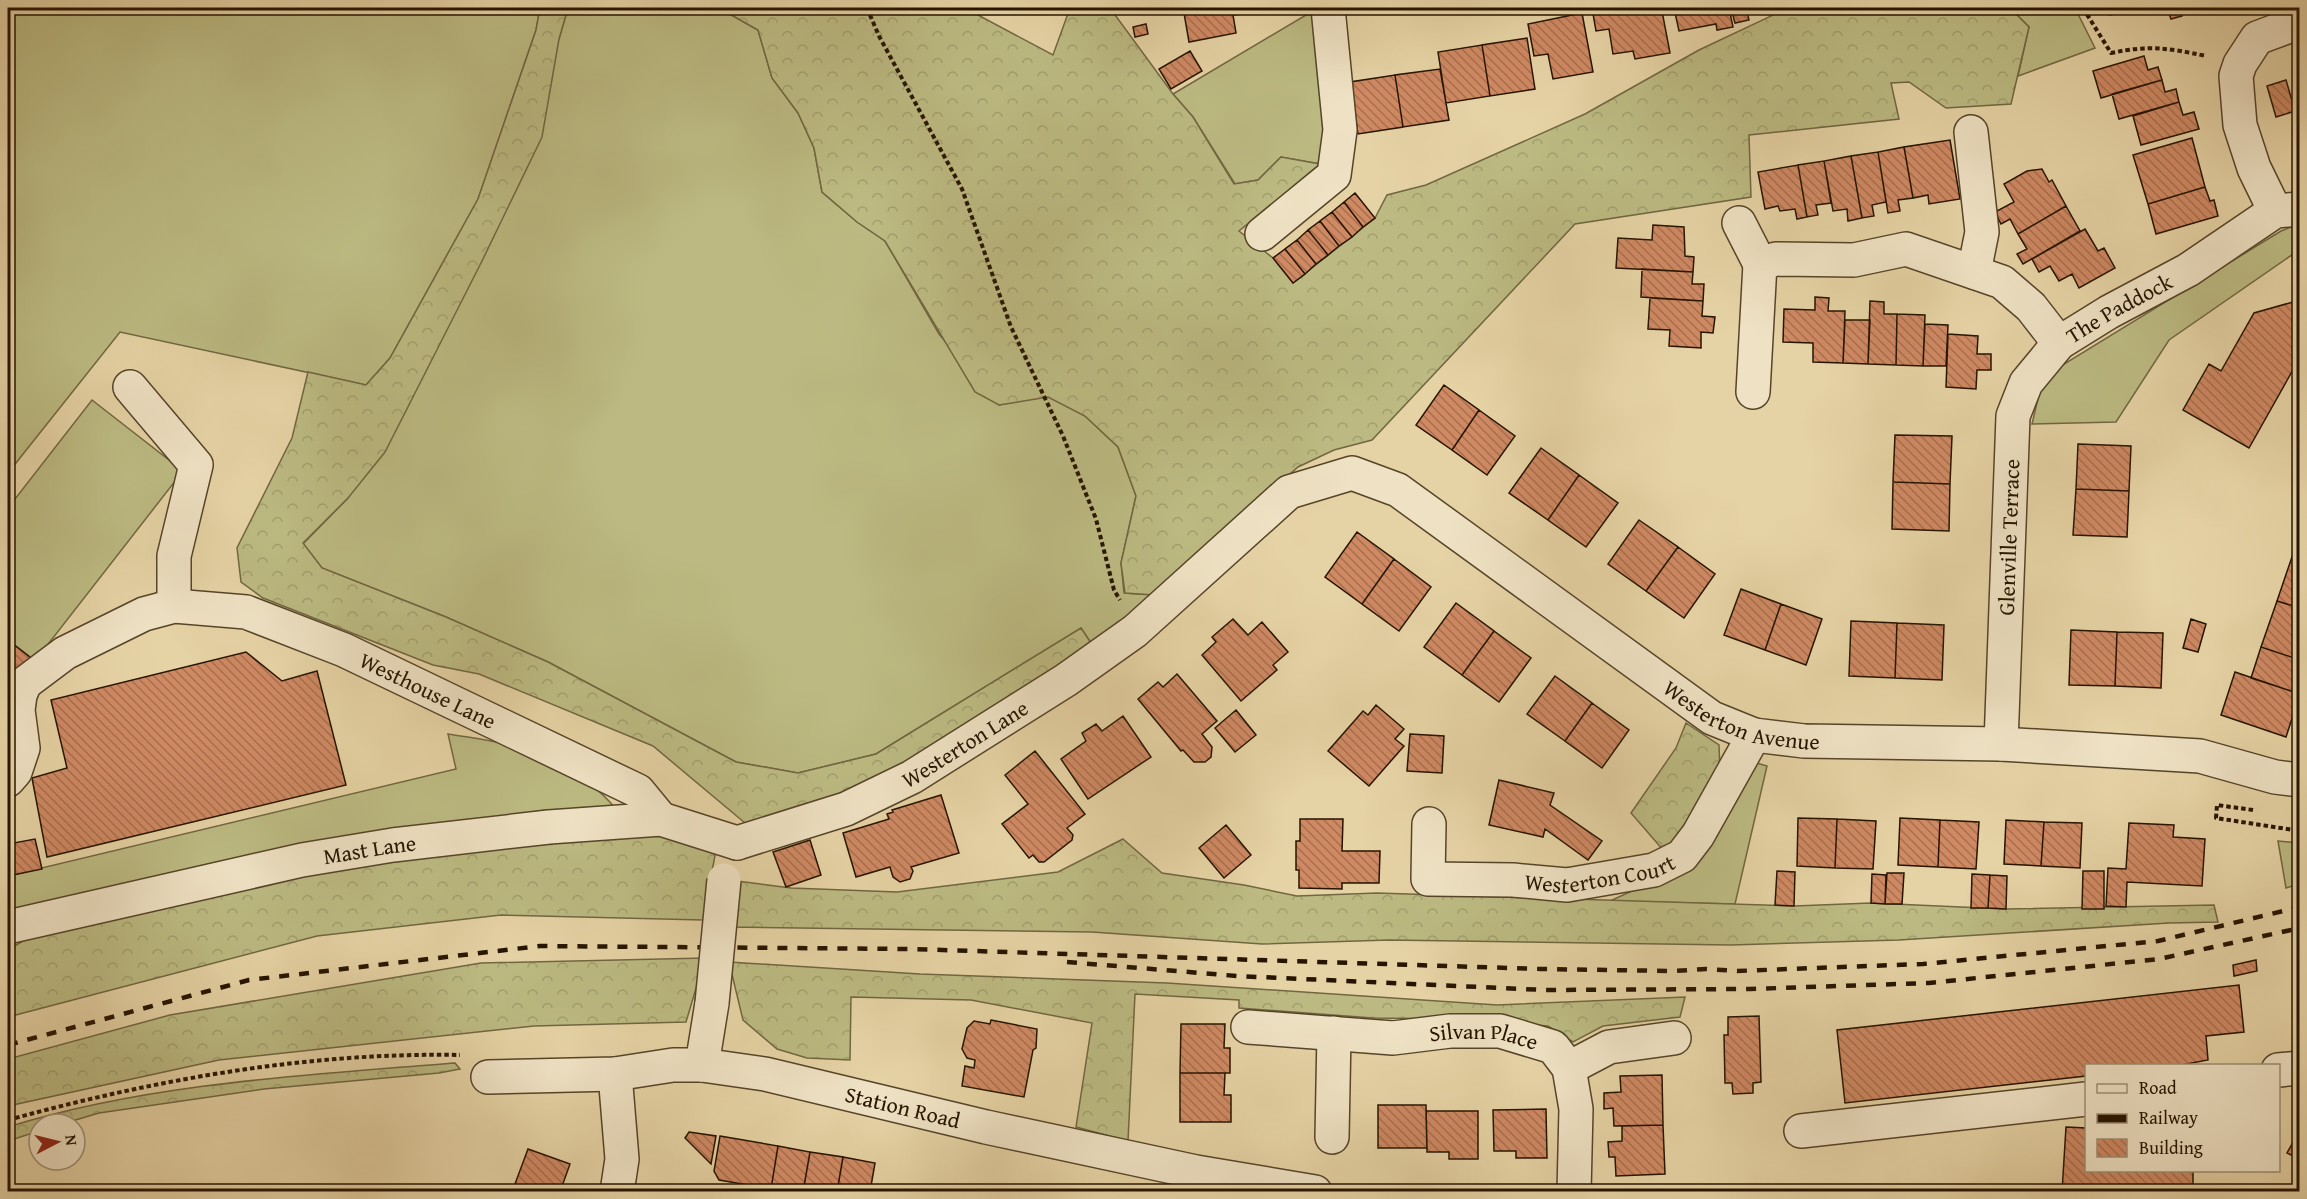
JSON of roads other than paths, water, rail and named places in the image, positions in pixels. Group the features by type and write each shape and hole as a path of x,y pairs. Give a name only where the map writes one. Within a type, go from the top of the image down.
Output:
{"street":[{"path":"1262,234 1334,175 1340,130 1328,8"},
{"name":"The Paddock","path":"1760,264 1776,259 1854,260 1906,249 2002,282 2031,308 2059,343 2109,312 2188,270 2287,210 2254,168 2240,125 2236,76 2240,64 2257,38 2285,19"},
{"path":"1971,132 1982,232 1974,272"},
{"path":"1739,223 1760,264 1754,392"},
{"name":"Glenville Terrace","path":"2001,744 2013,416 2026,383 2059,343"},
{"path":"130,387 196,465 174,556 174,606"},
{"name":"Westerton Avenue","path":"1352,473 1398,490 1712,718 1754,735 1804,741 2001,744 2200,756 2288,779"},
{"name":"Westerton Lane","path":"737,843 782,831 846,809 912,777 1066,680 1135,631 1289,492 1352,473"},
{"name":"Westhouse Lane","path":"8,780 15,772 23,748 18,710 20,695 25,683 65,654 144,614 174,606 246,612 344,650 638,791 661,819"},
{"name":"Westerton Court","path":"1429,824 1428,879 1513,879 1567,885 1654,870 1682,856 1698,835 1754,735"},
{"name":"Mast Lane","path":"8,927 313,858 393,845 549,827 661,819 737,843"},
{"path":"702,1065 712,1003 724,880 737,843"},
{"name":"Silvan Place","path":"1248,1027 1393,1038 1450,1031 1500,1031 1553,1047 1569,1068 1576,1109 1574,1191"},
{"path":"1332,1137 1334,1034"},
{"path":"1569,1068 1609,1047 1674,1038"},
{"name":"Station Road","path":"488,1077 615,1074 673,1065 702,1065 765,1074 986,1127 1184,1169 1315,1191"},
{"path":"2280,1070 2300,1068"},
{"path":"615,1074 622,1159 617,1191"},
{"path":"1801,1131 2085,1099"}],"railway":[{"path":"8,1045 249,980 540,946 911,949 1541,969 1737,971 1923,964 2158,941 2300,907"},
{"path":"1067,962 1237,976 1545,990 1750,989 1929,983 2159,959 2300,928"}]}
